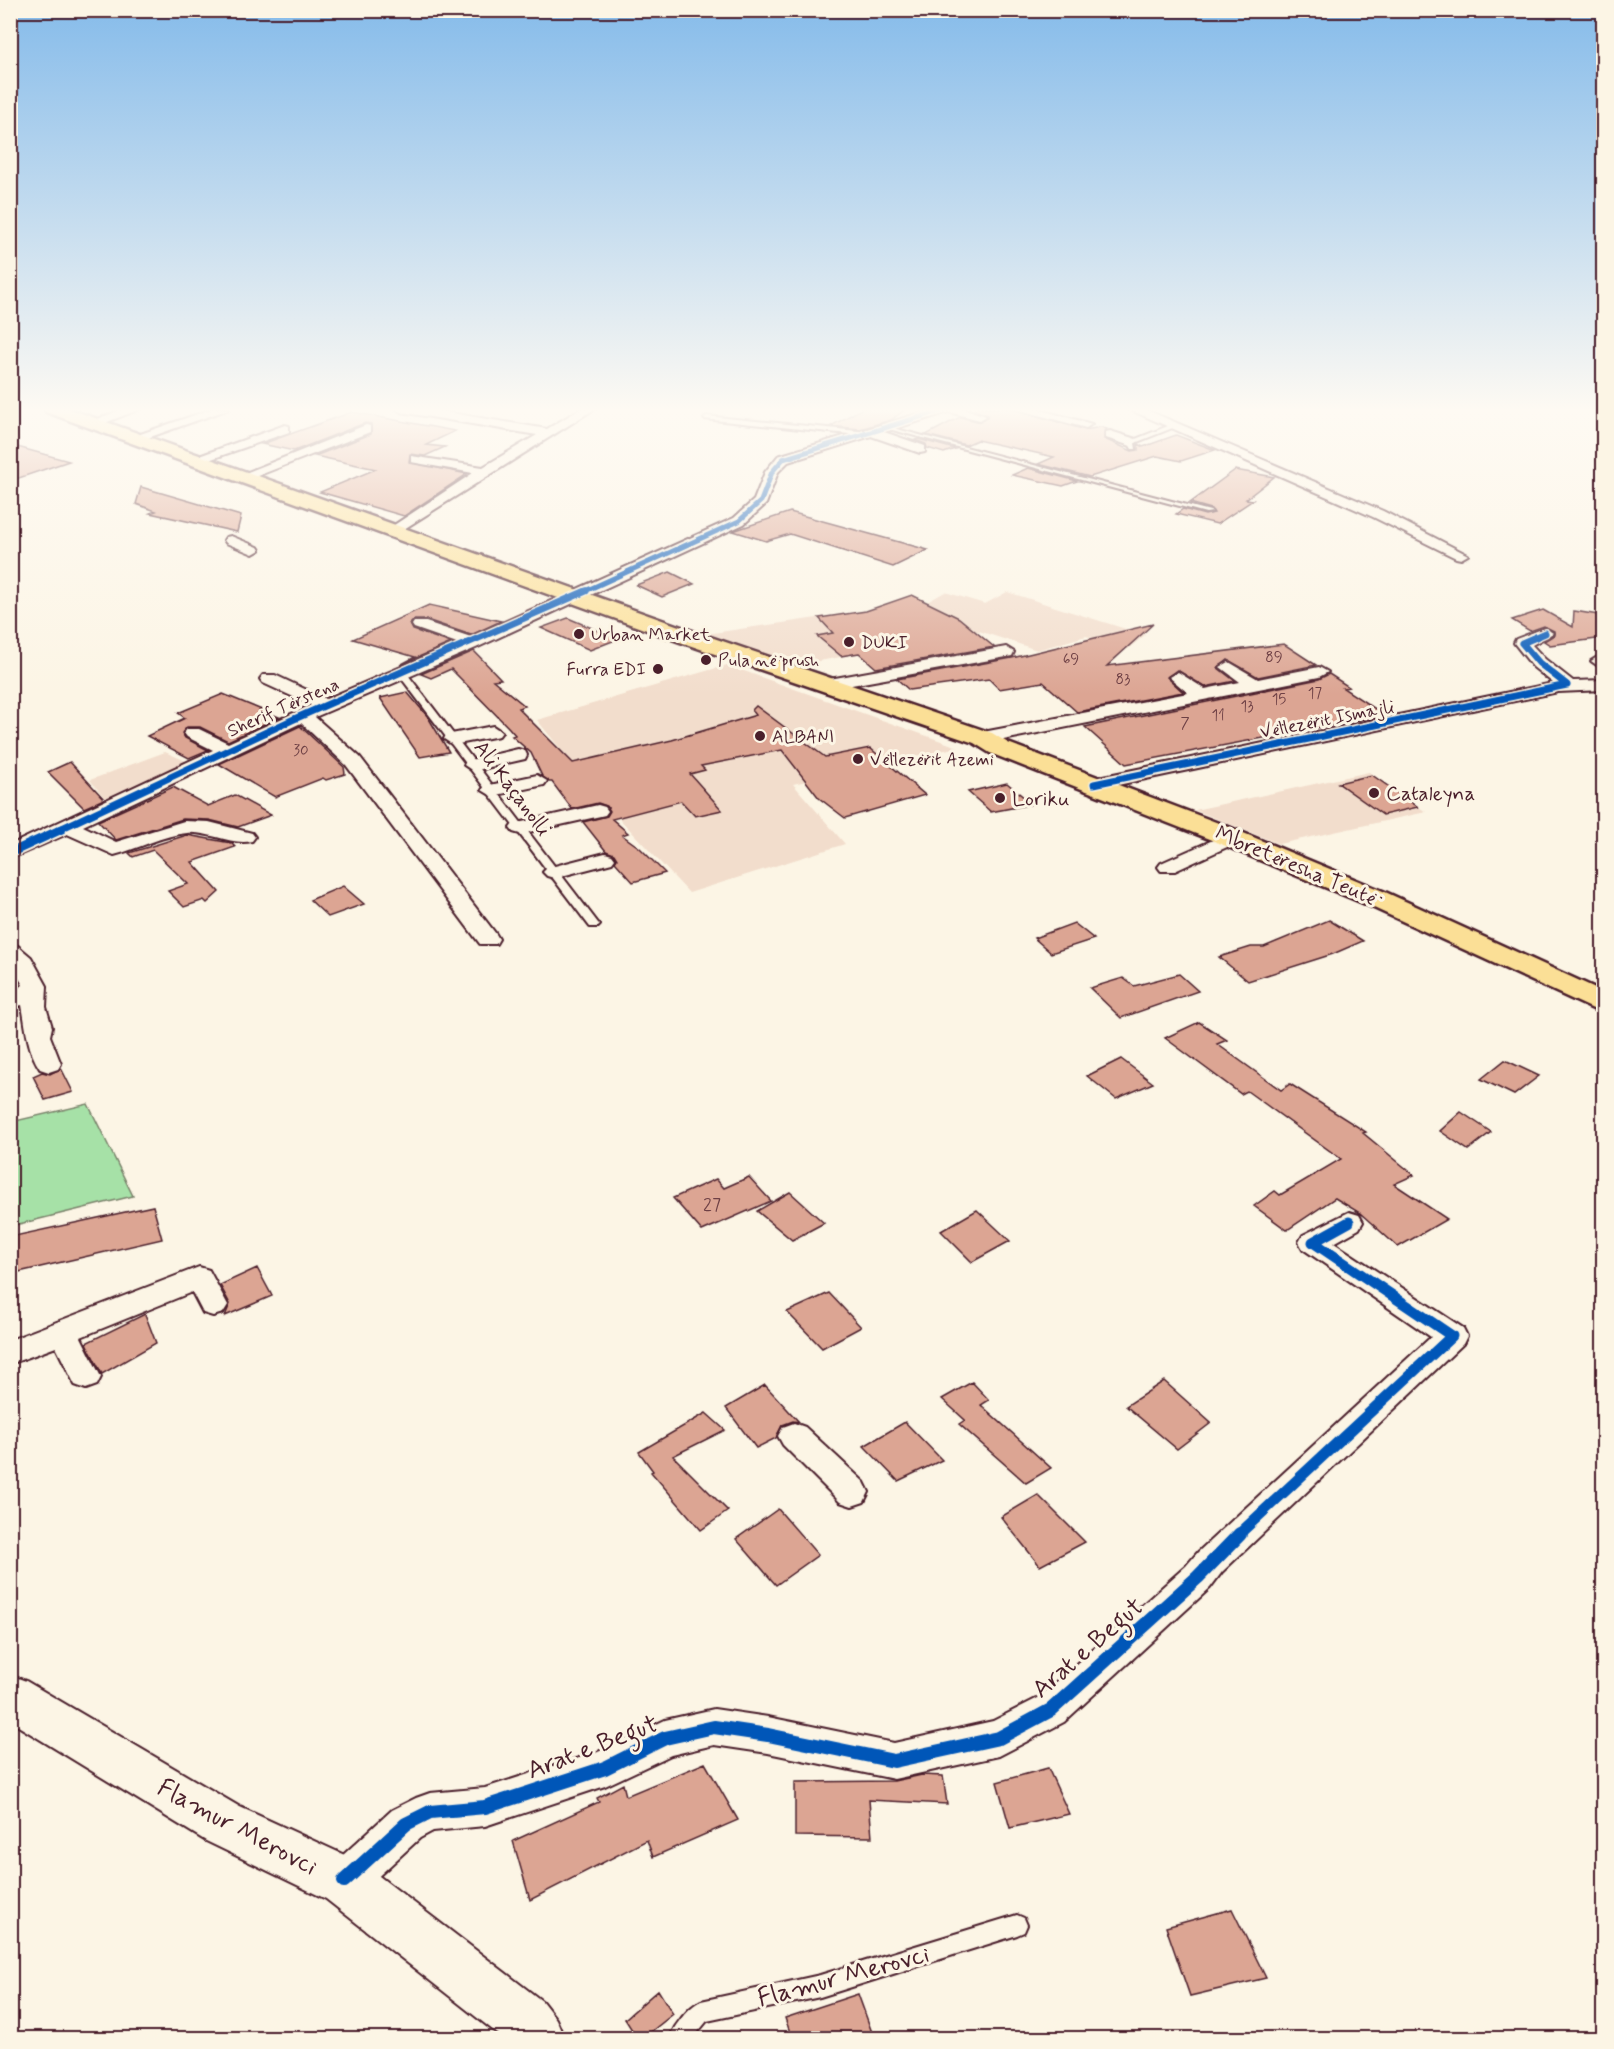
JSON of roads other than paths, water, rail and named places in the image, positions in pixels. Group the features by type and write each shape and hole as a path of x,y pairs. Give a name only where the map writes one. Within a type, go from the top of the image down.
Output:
{"main road":[{"name":"Mbretëresha Teutë","path":"319,504 571,596 983,738 999,748 1231,838 1382,901 1604,1004"}],"street":[{"path":"396,530 433,504"},
{"name":"Sherif Tërstena","path":"10,853 303,715 472,643 571,596 739,522 760,504"},
{"path":"1354,504 1461,555"},
{"path":"231,540 253,550"},
{"path":"420,625 472,643"},
{"path":"1545,633 1522,643 1562,686"},
{"path":"943,650 957,661"},
{"name":"Mbretëresha Teutë","path":"824,685 1006,652"},
{"path":"1281,661 1300,676"},
{"path":"1229,667 1255,686"},
{"name":"Mbretëresha Teutë","path":"983,738 1320,672"},
{"path":"1178,677 1202,695"},
{"path":"269,679 326,706"},
{"name":"Vëllezërit Ismajli","path":"1094,784 1562,686 1604,685"},
{"name":"Sherif Tërstena","path":"303,715 353,761 489,939"},
{"path":"453,739 493,732"},
{"path":"193,733 228,750"},
{"path":"473,765 518,755"},
{"path":"492,790 537,781"},
{"path":"520,828 598,811"},
{"path":"66,826 114,849 184,827 208,828 245,837"},
{"path":"1168,867 1231,838"},
{"path":"554,872 604,859"},
{"path":"10,951 23,962 35,986 34,1007 40,1027 38,1036 49,1064"},
{"path":"10,1001 20,999 35,986"},
{"name":"Arat e Begut","path":"344,1881 406,1824 430,1812 485,1807 536,1791 605,1767 664,1738 714,1727 768,1735 894,1761 999,1738 1051,1710 1198,1577 1210,1562 1452,1336 1313,1242 1349,1222"},
{"path":"10,1353 199,1277 213,1305"},
{"path":"63,1331 86,1377"},
{"path":"794,1436 852,1492"},
{"name":"Flamur Merovci","path":"10,1696 223,1824 344,1881 523,2020 537,2038"}],"lane":[{"path":"1176,504 1208,512"},
{"name":"Ali Kaçanolli","path":"402,673 594,925"},
{"name":"Flamur Merovci","path":"680,2038 701,2012 820,1986 1017,1925"}],"place":[{"name":"Urban Market","path":"579,634"},
{"name":"DUKI","path":"849,642"},
{"name":"Pula në prush","path":"706,660"},
{"name":"Furra EDI","path":"658,669"},
{"name":"ALBANI","path":"760,736"},
{"name":"Vëllezërit Azemi","path":"858,759"},
{"name":"Cataleyna","path":"1374,793"},
{"name":"Loriku","path":"1000,798"}]}
